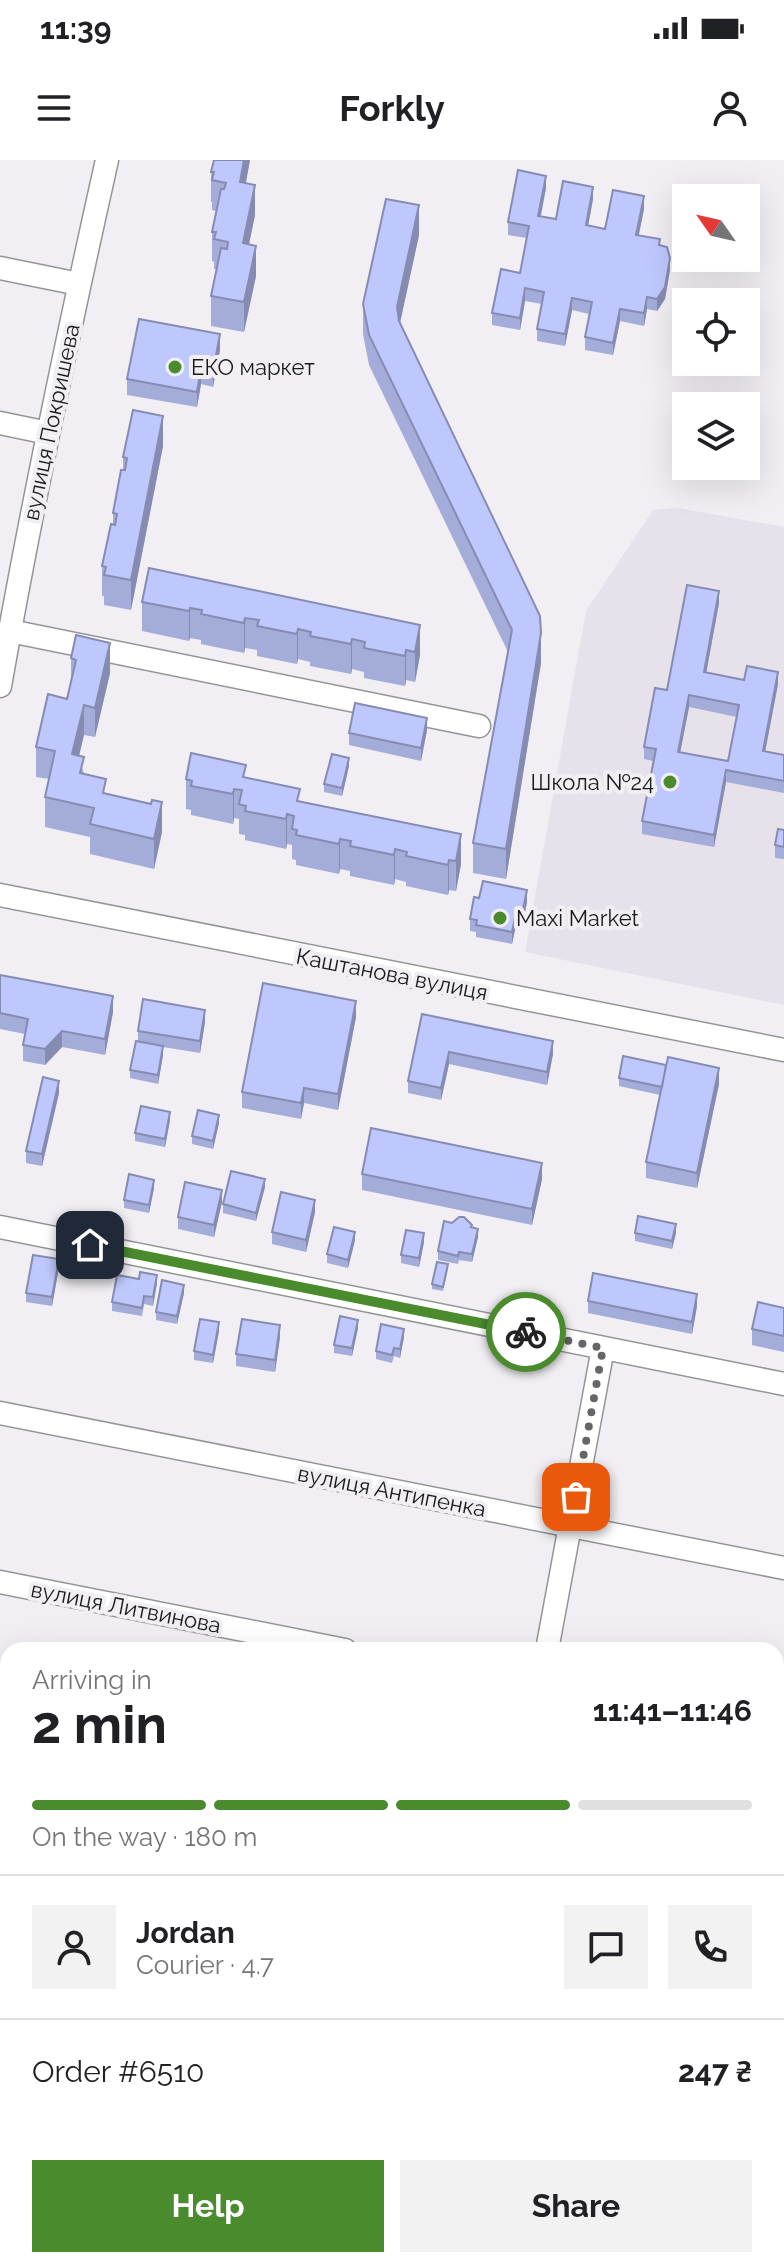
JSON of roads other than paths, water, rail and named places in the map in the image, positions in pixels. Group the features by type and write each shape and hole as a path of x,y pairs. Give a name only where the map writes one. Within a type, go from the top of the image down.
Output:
{"street":[{"name":"вулиця Покришева","path":"0,686 10,631 9,581 48,433 107,160"},
{"path":"0,268 79,284"},
{"path":"0,423 48,433"},
{"path":"10,631 479,726"},
{"name":"Каштанова вулиця","path":"0,895 784,1050"},
{"path":"0,1227 784,1384"},
{"path":"548,1642 603,1348"},
{"name":"вулиця Антипенка","path":"0,1413 784,1568"},
{"name":"вулиця Литвинова","path":"0,1582 304,1642"}],"place":[{"name":"ЕКО маркет","path":"175,367"},
{"name":"Школа №24","path":"670,782"},
{"name":"Maxi Market","path":"500,918"}]}
